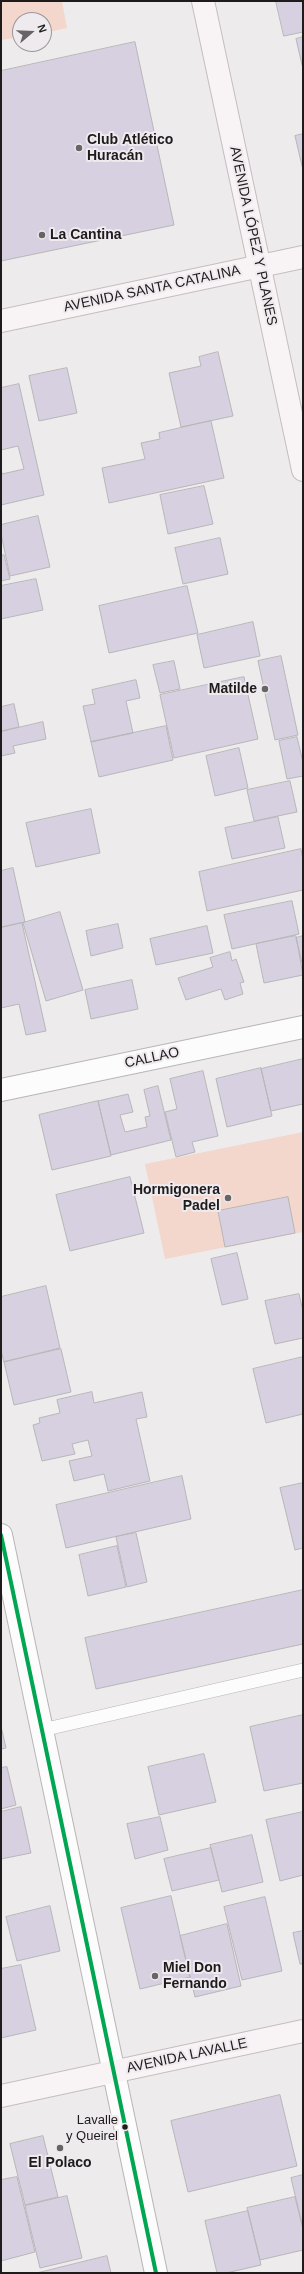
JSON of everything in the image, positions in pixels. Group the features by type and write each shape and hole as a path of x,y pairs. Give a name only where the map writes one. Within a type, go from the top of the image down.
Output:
{"main road":[{"name":"AVENIDA LÓPEZ Y PLANES","path":"203,1 303,470"},
{"name":"AVENIDA SANTA CATALINA","path":"1,321 303,257"},
{"name":"AVENIDA LAVALLE","path":"1,2096 303,2031"}],"street":[{"name":"CALLAO","path":"1,1090 303,1027"},
{"path":"1,1535 156,2273"}],"lane":[{"path":"42,1730 303,1670"}],"shaded area":[{"path":"1,1 62,1 67,28 52,31 52,12 12,12 12,38 1,40"},
{"name":"Hormigonera Padel","path":"303,1132 303,1232 165,1259 145,1164"}],"building":[{"path":"276,1 303,1 303,32 284,36"},
{"path":"303,37 303,69 296,39"},
{"name":"Club Atlético Huracán","path":"135,42 174,225 1,261 1,71"},
{"path":"303,134 303,170 295,136"},
{"path":"218,352 233,416 181,427 169,373 201,366 199,357"},
{"path":"67,368 77,413 39,421 29,376"},
{"path":"19,384 44,495 1,505 1,468 2,474 24,469 18,446 1,450 1,388"},
{"path":"211,421 224,478 109,503 102,468 145,459 141,443 160,439 159,433"},
{"path":"204,486 213,524 168,534 160,495"},
{"path":"38,516 50,567 10,576 1,534 1,525"},
{"path":"220,538 228,574 183,584 175,548"},
{"path":"4,555 10,579 1,581 1,556"},
{"path":"36,579 43,610 1,619 1,586"},
{"path":"187,586 198,633 109,653 99,606"},
{"path":"253,622 260,656 204,668 197,635"},
{"path":"281,656 298,735 275,740 258,661"},
{"path":"174,661 180,689 160,693 153,665"},
{"path":"244,677 258,739 174,758 160,695"},
{"path":"136,680 140,698 126,701 133,733 91,742 83,706 95,704 92,690"},
{"path":"14,704 19,727 1,731 1,707"},
{"path":"43,722 46,739 13,746 15,753 1,756 1,732"},
{"path":"166,726 173,760 99,777 91,742"},
{"path":"297,737 303,762 303,776 287,779 279,741"},
{"path":"239,748 248,788 215,796 206,756"},
{"path":"290,781 297,812 254,821 247,790"},
{"path":"91,809 100,853 36,867 26,823"},
{"path":"278,817 285,848 232,859 225,828"},
{"path":"301,849 303,860 303,890 207,911 199,872"},
{"path":"13,868 25,922 1,927 1,871"},
{"path":"292,901 299,934 232,949 224,915"},
{"path":"60,912 83,990 46,1001 23,923"},
{"path":"22,923 46,1031 26,1035 19,1004 1,1008 1,928"},
{"path":"118,924 123,948 91,956 86,931"},
{"path":"207,926 213,953 156,965 150,939"},
{"path":"296,936 303,975 264,983 256,944"},
{"path":"303,936 303,967 296,938"},
{"path":"230,952 232,961 236,959 244,982 240,983 243,994 225,1000 221,989 186,1000 178,978 213,967 210,958"},
{"path":"132,980 138,1009 91,1019 85,990"},
{"path":"303,1059 303,1104 271,1111 261,1069"},
{"path":"261,1068 272,1116 227,1127 216,1079"},
{"path":"203,1071 218,1136 192,1142 195,1152 176,1157 165,1112 177,1109 170,1079"},
{"path":"158,1086 171,1140 111,1155 98,1101 128,1094 133,1112 120,1115 125,1132 147,1127 145,1117 150,1116 144,1090"},
{"path":"98,1101 111,1156 52,1170 39,1115"},
{"path":"130,1177 144,1233 70,1251 56,1195"},
{"path":"288,1197 295,1233 225,1247 218,1211"},
{"path":"237,1253 248,1299 222,1305 211,1259"},
{"path":"46,1286 60,1348 4,1362 1,1351 1,1297"},
{"path":"299,1294 303,1311 303,1338 275,1344 265,1301"},
{"path":"61,1349 71,1392 14,1405 4,1362"},
{"path":"303,1357 303,1414 266,1423 253,1369"},
{"path":"92,1392 94,1403 142,1392 147,1417 136,1419 150,1481 108,1491 104,1474 74,1481 69,1461 92,1456 88,1440 72,1444 75,1454 42,1461 33,1425 40,1423 39,1418 60,1413 57,1400"},
{"path":"182,1476 191,1519 66,1548 56,1505"},
{"path":"303,1483 303,1548 295,1550 280,1488"},
{"path":"136,1533 147,1582 127,1587 116,1537"},
{"path":"117,1546 126,1587 88,1596 79,1555"},
{"path":"303,1590 303,1644 96,1689 85,1638"},
{"path":"303,1715 303,1783 264,1791 250,1727"},
{"path":"1,1726 6,1748 1,1749"},
{"path":"204,1754 216,1802 159,1815 148,1767"},
{"path":"7,1767 16,1805 1,1809 1,1768"},
{"path":"21,1807 31,1853 1,1859 1,1812"},
{"path":"303,1812 303,1875 280,1881 266,1820"},
{"path":"160,1817 168,1850 135,1859 127,1824"},
{"path":"252,1835 263,1882 222,1892 210,1845"},
{"path":"211,1848 219,1880 172,1891 164,1859"},
{"path":"171,1896 190,1977 140,1989 121,1908"},
{"path":"265,1897 282,1971 242,1980 224,1907"},
{"path":"50,1906 60,1951 17,1961 6,1917"},
{"path":"227,1924 241,1986 195,1997 180,1936"},
{"path":"303,1931 303,1964 300,1964 293,1933"},
{"path":"21,1965 36,2030 1,2038 1,1969"},
{"path":"280,2095 297,2166 188,2192 171,2121"},
{"path":"43,2136 58,2197 25,2205 10,2144"},
{"path":"303,2175 303,2228 291,2178"},
{"path":"17,2177 35,2252 1,2261 1,2180"},
{"path":"67,2196 82,2258 40,2268 25,2206"},
{"path":"295,2197 303,2229 303,2250 260,2260 247,2208"},
{"path":"248,2211 261,2265 226,2273 217,2273 205,2221"},
{"path":"107,2256 111,2273 37,2273"}],"transit line":[{"path":"1,1535 156,2273"}],"place":[{"name":"Club Atlético Huracán","path":"79,148"},
{"name":"La Cantina","path":"42,235"},
{"name":"Matilde","path":"265,689"},
{"name":"Hormigonera Padel","path":"228,1198"},
{"name":"Miel Don Fernando","path":"155,1976"},
{"name":"Lavalle y Queirel","path":"125,2127"},
{"name":"El Polaco","path":"60,2148"}]}
